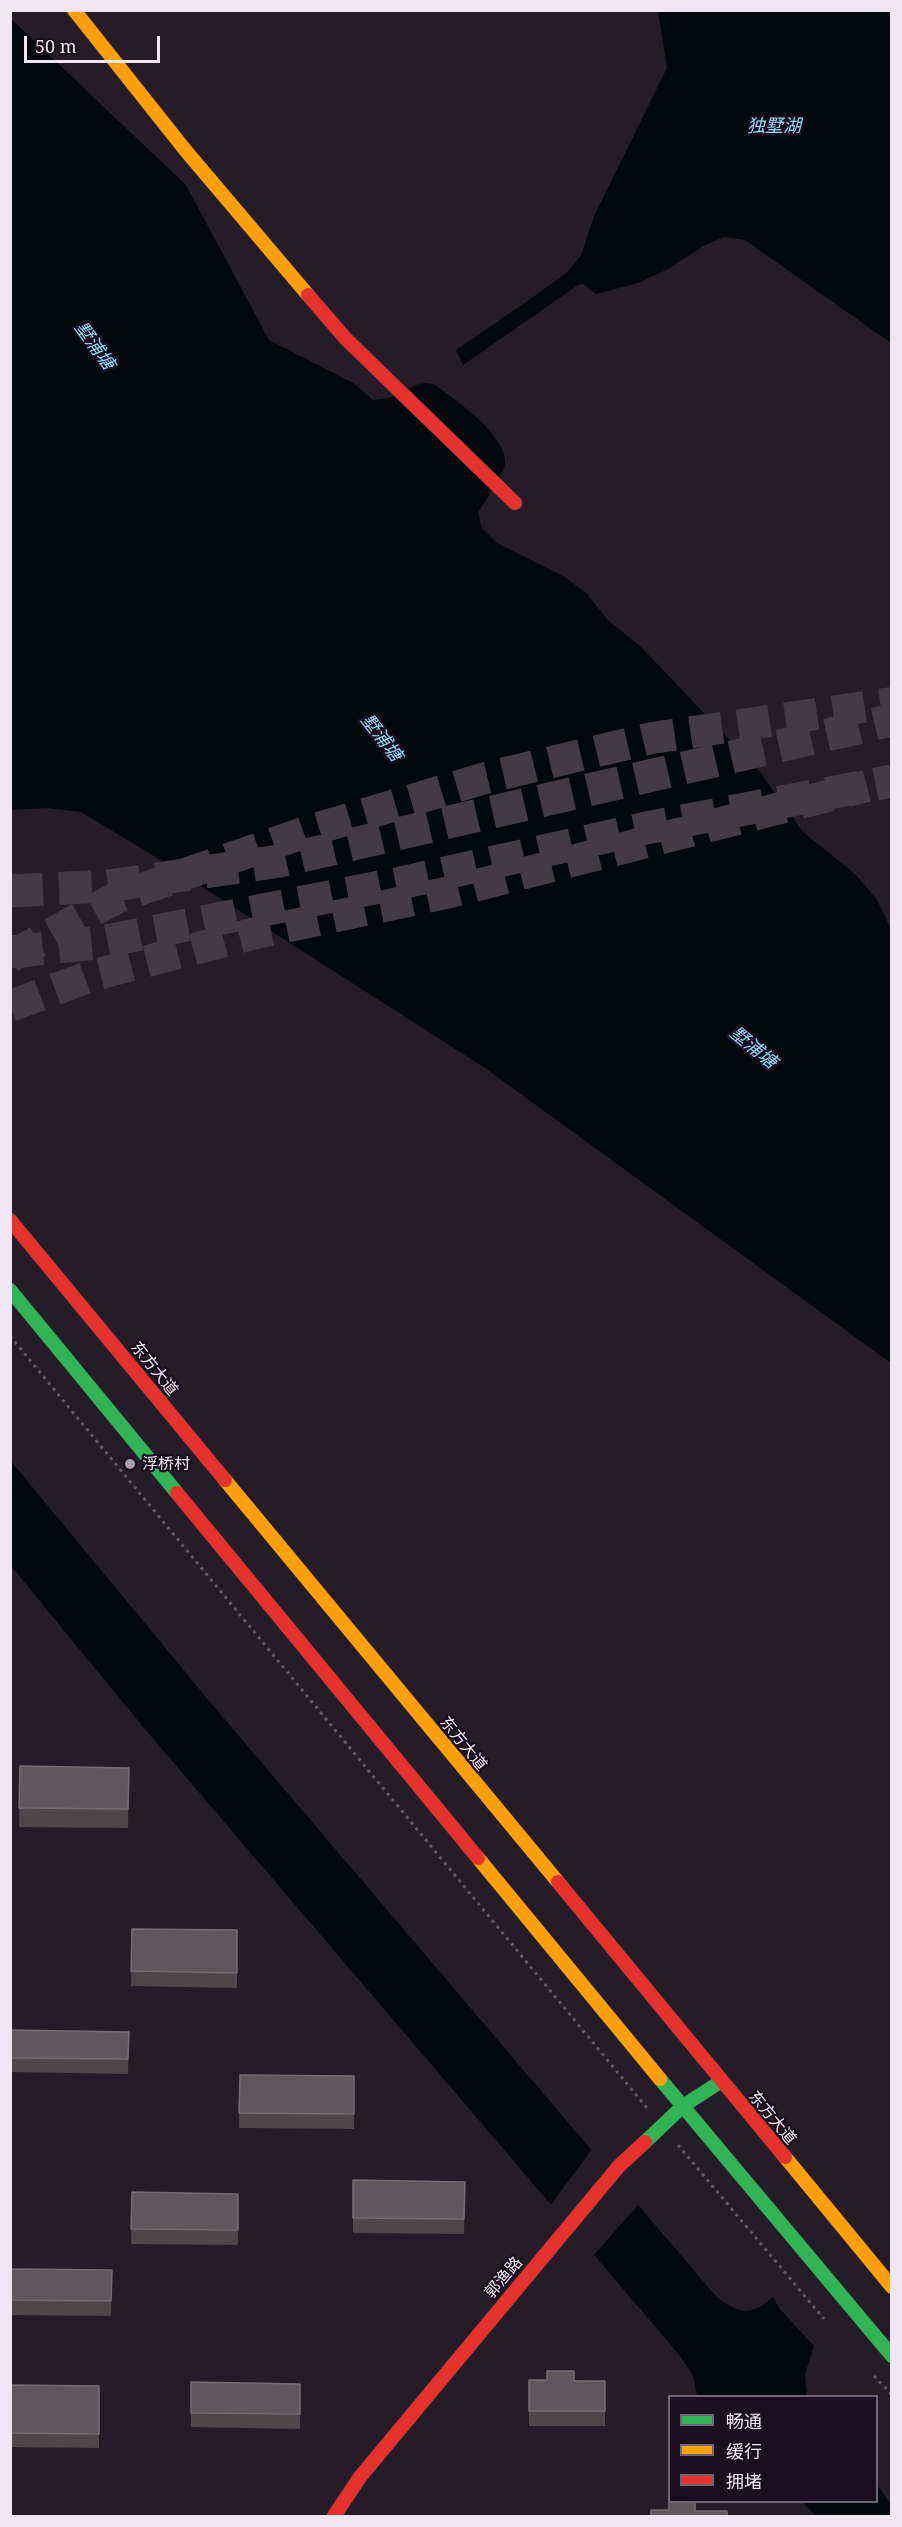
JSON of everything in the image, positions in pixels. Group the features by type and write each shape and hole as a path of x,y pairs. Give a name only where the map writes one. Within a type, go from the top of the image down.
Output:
{"main road":[{"path":"74,10 186,151 346,339 511,500"},
{"name":"东方大道","path":"10,1220 891,2287"},
{"path":"10,1290 891,2356"},
{"name":"郭渔路","path":"334,2517 360,2477 619,2166 683,2106 720,2082"}],"path":[{"path":"10,1336 650,2112"},
{"path":"673,2139 831,2327"}],"water":[{"name":"独墅湖","path":"658,11 891,11 891,343 745,240 724,237 705,245 668,269 638,283 596,294 583,284 578,285 463,365 456,350 566,273 581,256 594,216 667,68"},
{"name":"墅浦塘","path":"10,18 186,185 269,340 353,383 373,400 388,398 416,385 428,383 444,391 479,420 498,442 504,453 505,463 498,481 478,513 482,528 497,543 565,577 587,594 608,620 642,648 760,772 803,832 855,874 877,900 892,931 891,1363 485,1068 154,856 81,812 47,808 11,810"},
{"path":"10,1460 210,1702 714,2294 736,2309 743,2310 758,2308 773,2297 779,2308 814,2346 805,2374 807,2395 697,2395 693,2375 676,2351 144,1728 11,1566"},
{"path":"878,2486 891,2504 891,2516 815,2516 804,2503 878,2503"}],"pier":[{"path":"593,2148 640,2203 592,2257 549,2207"}],"building":[{"path":"20,1766 129,1768 128,1809 19,1808"},
{"path":"132,1929 237,1930 237,1973 131,1971"},
{"path":"10,2030 129,2032 128,2059 10,2058"},
{"path":"240,2075 354,2076 354,2114 239,2113"},
{"path":"353,2180 465,2182 464,2219 353,2218"},
{"path":"132,2192 238,2194 238,2230 131,2229"},
{"path":"10,2269 112,2270 111,2301 10,2300"},
{"path":"547,2371 574,2371 574,2381 605,2381 605,2411 529,2411 529,2380 547,2380"},
{"path":"191,2382 300,2384 300,2414 191,2413"},
{"path":"10,2385 99,2386 99,2434 10,2433"},
{"path":"669,2503 695,2503 695,2511 727,2511 727,2517 651,2517 651,2510 669,2510"}],"tunnel":[{"path":"10,957 116,898 312,830 485,778 652,738 892,703"},
{"path":"10,891 108,886 280,861 892,720"},
{"path":"10,952 96,943 410,881 646,828 892,781"},
{"path":"10,1006 94,975 256,933 446,893 867,786"}],"traffic: fast":[{"path":"10,1290 177,1493"},
{"path":"660,2079 892,2356"},
{"path":"645,2142 683,2106 720,2082"}],"traffic: slow":[{"path":"74,10 186,151 308,295"},
{"path":"225,1480 558,1882"},
{"path":"478,1858 660,2079"},
{"path":"785,2157 892,2287"}],"traffic: jam":[{"path":"308,295 346,339 515,503"},
{"path":"10,1220 225,1480"},
{"path":"177,1493 478,1858"},
{"path":"558,1882 785,2157"},
{"path":"334,2516 360,2477 619,2166 645,2142"}],"place":[{"name":"浮桥村","path":"130,1464"}]}
